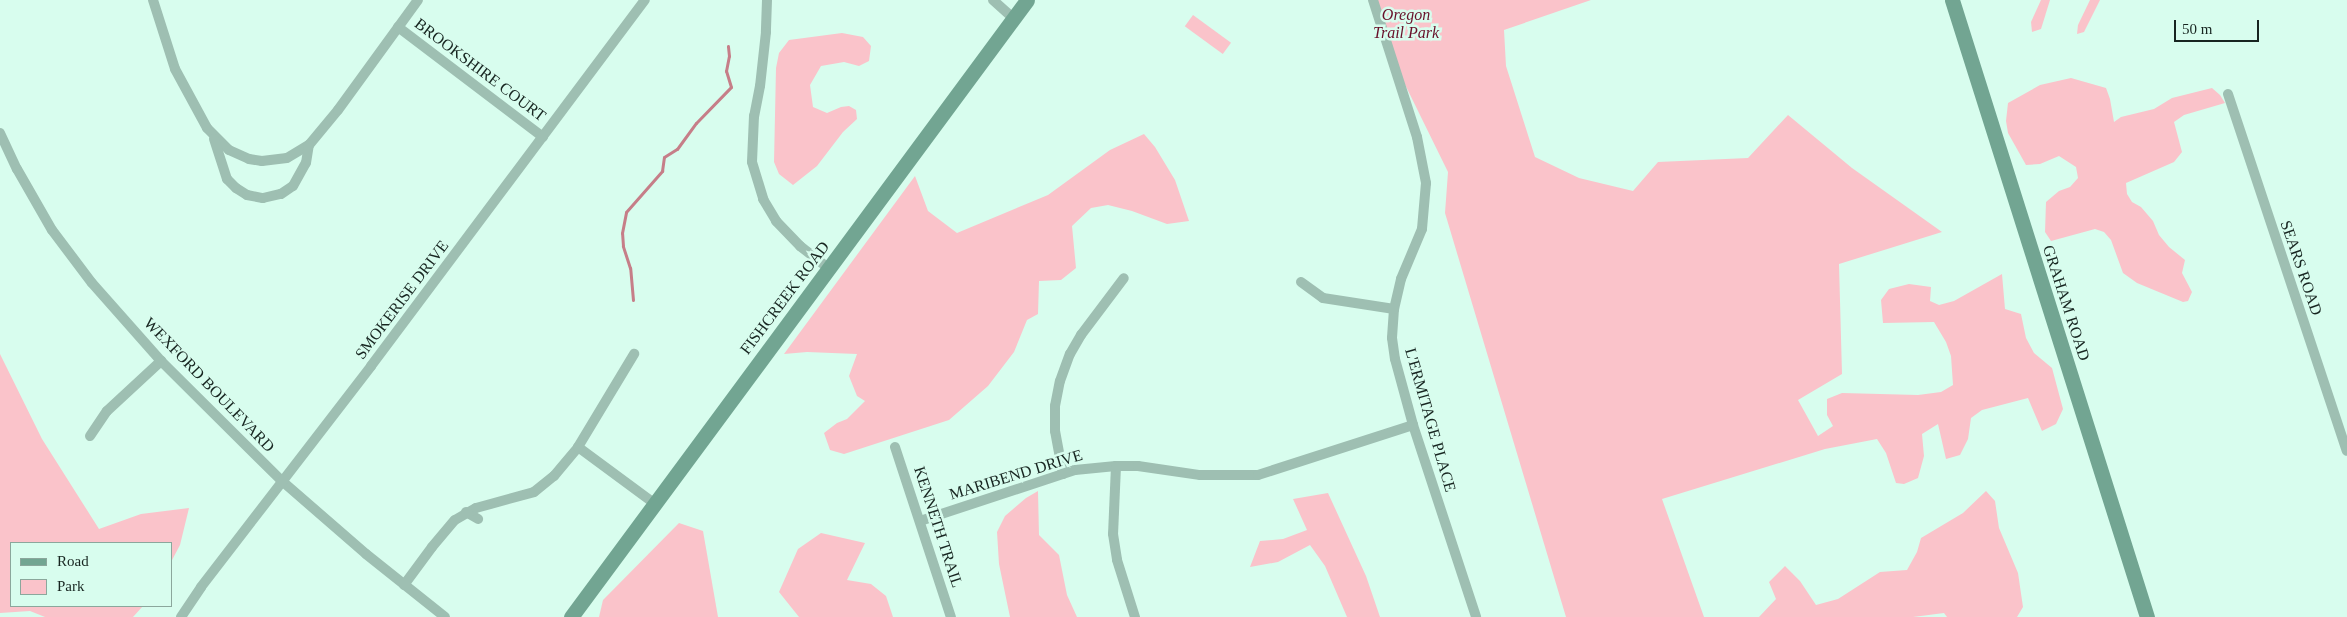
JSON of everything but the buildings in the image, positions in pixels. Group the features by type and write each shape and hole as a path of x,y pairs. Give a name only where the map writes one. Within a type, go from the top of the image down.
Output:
{"main road":[{"name":"FISHCREEK ROAD","path":"571,617 1027,0"},
{"name":"GRAHAM ROAD","path":"1952,0 2147,617"}],"street":[{"path":"152,0 175,69 213,136 227,179 236,188 247,195 263,198 281,194 293,186 306,163 309,145"},
{"path":"213,136 235,154 262,161 287,158 309,145 338,110 418,0"},
{"name":"SMOKERISE DRIVE","path":"181,617 201,587 371,366 645,0"},
{"path":"767,0 766,32 751,145 754,170 763,199 776,221 800,246 829,269"},
{"path":"993,0 1013,18"},
{"name":"L'ERMITAGE PLACE","path":"1373,0 1417,137 1426,183 1422,228 1401,279 1394,309 1392,338 1395,359 1414,425 1476,617"},
{"name":"BROOKSHIRE COURT","path":"398,27 543,137"},
{"name":"SEARS ROAD","path":"2228,94 2347,451"},
{"name":"WEXFORD BOULEVARD","path":"0,133 16,170 52,230 92,283 162,361 282,480 404,586 445,617"},
{"path":"1063,474 1056,442 1055,418 1057,395 1064,368 1080,334 1124,278"},
{"path":"1300,282 1323,298 1394,309"},
{"path":"404,586 455,520 466,512 534,492 556,474 578,447 634,354"},
{"path":"90,436 107,411 162,361"},
{"name":"MARIBEND DRIVE","path":"920,521 1063,474 1091,467 1138,466 1200,475 1258,475 1414,425"},
{"path":"578,447 655,504"},
{"name":"KENNETH TRAIL","path":"895,447 951,617"},
{"path":"1116,466 1113,534 1117,560 1136,617"},
{"path":"466,512 478,519"}],"green space":[{"name":"Oregon Trail Park","path":"1373,0 1591,0 1504,30 1506,66 1535,157 1579,178 1633,191 1658,162 1748,158 1788,115 1852,168 1942,232 1839,264 1842,374 1798,400 1818,436 1833,426 1827,415 1827,399 1842,393 1918,395 1941,392 1953,385 1951,356 1946,342 1934,322 1883,323 1881,300 1889,289 1909,284 1931,287 1930,301 1939,305 1954,301 2002,274 2005,309 2021,314 2026,338 2034,353 2052,368 2063,409 2056,424 2042,431 2028,398 1982,410 1971,418 1968,439 1960,455 1946,459 1938,424 1922,434 1924,456 1918,478 1904,484 1896,483 1886,453 1877,439 1825,449 1662,499 1704,617 1566,617 1445,213 1448,172 1391,56"},
{"path":"2041,0 2050,0 2041,29 2032,32 2031,22"},
{"path":"2090,0 2100,0 2084,32 2077,34 2078,25"},
{"path":"1193,15 1231,43 1223,54 1185,26"},
{"path":"842,33 863,37 871,46 869,61 859,66 844,62 821,66 810,85 813,107 827,113 849,106 856,110 857,119 843,132 817,166 793,185 779,174 774,162 776,68 779,53 789,40"},
{"path":"2071,78 2106,88 2114,122 2121,117 2154,109 2172,98 2212,88 2225,103 2184,115 2174,122 2182,152 2174,162 2126,183 2127,194 2132,202 2141,207 2153,221 2159,235 2169,247 2185,260 2182,273 2192,292 2188,301 2183,302 2137,283 2123,273 2111,240 2104,232 2095,229 2051,241 2045,232 2046,202 2059,191 2070,187 2078,178 2076,167 2059,156 2040,164 2026,165 2008,133 2006,121 2008,103 2040,85"},
{"path":"1144,134 1155,147 1175,180 1189,221 1167,224 1132,211 1108,205 1091,208 1072,226 1076,268 1061,280 1039,281 1038,314 1027,320 1014,352 988,386 949,420 844,454 830,450 824,433 837,423 847,419 865,401 857,396 849,376 857,354 807,352 784,354 915,176 928,211 957,233 1048,195 1110,150"},
{"path":"0,354 42,439 99,529 141,514 189,508 180,545 172,560 172,542 10,542 10,607 142,607 133,617 45,617 30,611 0,613"},
{"path":"1038,491 1039,535 1059,555 1067,595 1077,617 1010,617 999,564 997,532 1005,516 1026,498"},
{"path":"1986,491 1995,501 1999,528 2018,573 2023,607 2017,617 1947,617 1944,613 1913,617 1759,617 1776,599 1769,582 1785,566 1800,581 1816,605 1838,599 1880,572 1907,570 1917,552 1921,538 1963,513"},
{"path":"1328,493 1366,576 1380,617 1347,617 1325,566 1310,545 1278,562 1250,567 1260,541 1283,539 1307,530 1293,499"},
{"path":"679,523 703,531 718,617 599,617 603,600"},
{"path":"821,533 865,543 847,580 871,584 886,596 893,617 799,617 779,592 798,549"}],"waterway":[{"path":"633,300 630,268 623,246 622,233 626,212 662,171 664,157 677,149 696,123 731,87 726,71 729,56 728,46"}]}
